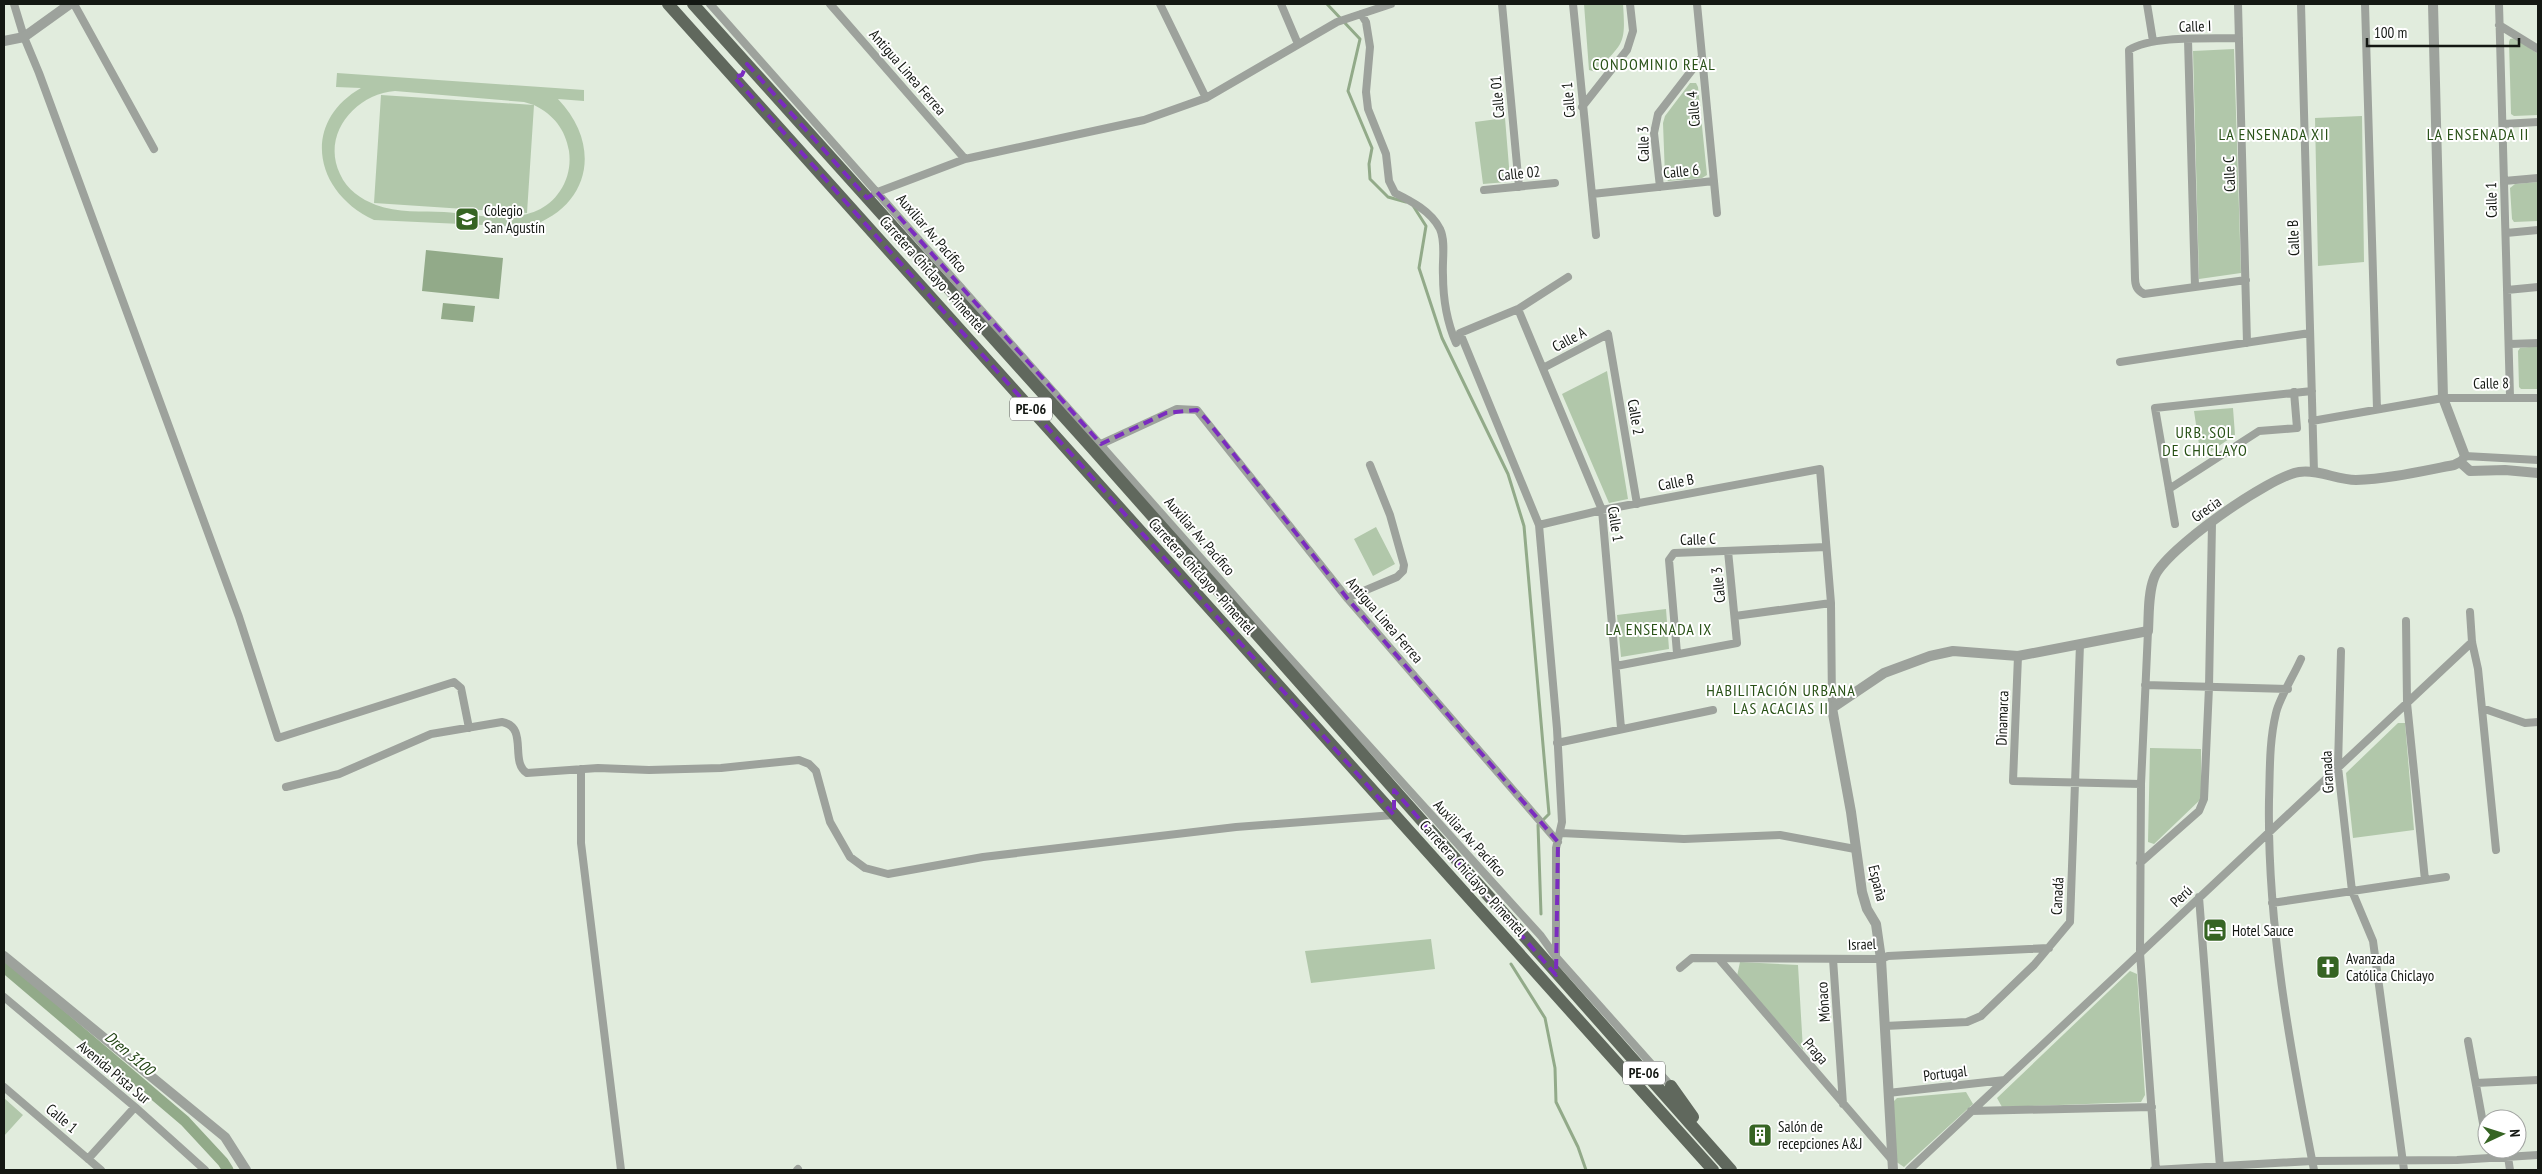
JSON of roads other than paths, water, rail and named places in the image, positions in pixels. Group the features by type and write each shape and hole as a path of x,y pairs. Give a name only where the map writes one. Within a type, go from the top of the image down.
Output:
{"main road":[{"name":"Carretera Chiclayo - Pimentel","path":"668,4 1713,1170"},
{"name":"Carretera Chiclayo - Pimentel","path":"693,4 747,64 872,195 1097,446 1556,975 1728,1167"},
{"path":"734,77 742,75 747,64"},
{"path":"1394,815 1399,804 1406,803"},
{"path":"1671,1086 1728,1167"}],"street":[{"path":"14,4 24,37 158,392 239,617 278,738 454,682 461,688 469,728"},
{"path":"4,41 24,37 72,4 154,149"},
{"name":"Auxiliar Av. Pacífico","path":"710,4 872,195"},
{"name":"Antigua Linea Ferrea","path":"830,4 965,159"},
{"path":"1160,4 1206,98"},
{"path":"1281,4 1298,44"},
{"path":"872,195 965,159 1144,120 1206,98 1338,22 1391,4"},
{"name":"Calle 01","path":"1502,4 1519,187"},
{"name":"Calle 1","path":"1573,4 1596,235"},
{"path":"1582,107 1627,50 1633,31 1630,4"},
{"name":"Calle 4","path":"1697,4 1717,213"},
{"path":"2147,4 2153,41"},
{"name":"Calle C","path":"2238,4 2248,342"},
{"name":"Calle B","path":"2300,4 2314,472"},
{"path":"2365,4 2377,409"},
{"path":"2433,4 2443,398 2462,459 2470,471 2505,470 2538,473"},
{"name":"Calle 1","path":"2499,4 2510,396"},
{"path":"1361,14 1369,32 1366,92 1368,109 1386,154 1387,171 1395,193 1412,201 1430,216 1440,229 1443,242 1443,278 1449,328 1456,343"},
{"path":"2499,24 2538,49"},
{"name":"Calle I","path":"2195,287 2144,294 2135,285 2129,50 2137,44 2153,41 2239,38"},
{"path":"2188,40 2195,287 2246,280"},
{"name":"Calle 3","path":"1660,187 1654,134 1658,114 1702,57"},
{"path":"2503,124 2538,122"},
{"path":"2504,181 2538,178"},
{"name":"Calle 6","path":"1592,194 1714,181"},
{"name":"Calle 02","path":"1484,190 1555,183"},
{"path":"2506,233 2538,230"},
{"path":"1556,975 1558,842 1561,833 1558,742 1539,525 1460,333 1518,309 1568,277"},
{"path":"2507,290 2538,287"},
{"name":"Calle 1","path":"1518,309 1602,510 1621,728"},
{"name":"Calle A","path":"1544,368 1608,334"},
{"name":"Calle 2","path":"1608,334 1636,504"},
{"path":"2120,362 2310,334"},
{"path":"2510,344 2538,342"},
{"path":"2175,524 2155,408 2312,391"},
{"path":"2168,489 2259,431 2297,428 2294,392"},
{"name":"Calle 8","path":"2312,421 2443,398 2510,396 2538,398"},
{"name":"Antigua Linea Ferrea","path":"1097,446 1177,409 1197,410 1347,598 1558,842"},
{"name":"Auxiliar Av. Pacífico","path":"1097,446 1542,936 1556,957 1671,1086"},
{"path":"2462,459 2538,460"},
{"name":"Grecia","path":"2148,631 2150,596 2154,578 2160,566 2184,542 2269,484 2286,475 2301,471 2353,480 2377,479 2454,465 2462,459"},
{"path":"1347,598 1396,577 1402,571 1404,565 1390,515 1370,465"},
{"name":"Calle B","path":"1539,525 1602,510 1820,469"},
{"name":"España","path":"1820,469 1831,603 1832,708 1862,892 1876,924 1881,959 1892,1165"},
{"path":"2140,863 2199,811 2204,799 2209,686 2212,523"},
{"name":"Calle C","path":"1677,653 1670,556 1674,553 1826,548"},
{"name":"Calle 3","path":"1677,653 1737,643 1728,551"},
{"path":"1735,616 1831,603"},
{"path":"2470,612 2472,642 2478,669 2496,850"},
{"path":"2406,621 2407,703 2425,880"},
{"path":"1832,708 1884,673 1930,656 1953,651 2018,656 2148,631 2141,784 2140,953 2155,1170 2312,1161 2477,1158"},
{"name":"Perú","path":"1909,1170 2472,642"},
{"name":"Canadá","path":"1885,1026 1967,1022 1981,1016 2049,948 2070,922 2080,644"},
{"name":"Granada","path":"2341,651 2338,767 2352,891 2373,941 2404,1170"},
{"path":"1616,666 1677,653"},
{"name":"Dinamarca","path":"2018,656 2013,781 2075,784"},
{"path":"2301,659 2276,711 2271,743 2269,832 2272,903 2282,991 2314,1170"},
{"path":"2145,685 2288,689"},
{"path":"2482,708 2525,723 2538,722"},
{"path":"1558,742 1713,710"},
{"path":"286,787 322,779 361,766 421,738 502,722 516,730 522,768 527,773 581,769 721,768 804,761 816,771 830,822 850,857 865,868 888,874 983,857 1236,827 1394,815"},
{"path":"581,769 582,843 621,1170"},
{"path":"2075,784 2141,784"},
{"path":"1561,833 1684,839 1780,835 1856,849"},
{"path":"2272,903 2446,877"},
{"path":"2199,897 2220,1167"},
{"name":"Israel","path":"1680,968 1692,958 1881,959 1888,956 2049,948"},
{"path":"4,956 225,1137 246,1170"},
{"name":"Praga","path":"1719,959 1843,1104 1892,1165"},
{"name":"Mónaco","path":"1833,959 1843,1104"},
{"name":"Avenida Pista Sur","path":"4,997 135,1107 205,1170"},
{"path":"2468,1041 2481,1109"},
{"name":"Portugal","path":"1888,1093 2005,1080"},
{"path":"2476,1083 2538,1080"},
{"name":"Calle 1","path":"4,1087 102,1170"},
{"path":"88,1159 135,1107"},
{"path":"1971,1111 2152,1107"}],"waterway":[{"path":"1327,4 1360,39 1348,91 1372,148 1369,164 1370,179 1388,197 1406,202"},
{"path":"1412,204 1426,226 1419,268 1442,338 1508,474 1524,526 1549,814 1538,825 1541,914"},
{"path":"1511,964 1545,1018 1555,1068 1556,1102 1578,1147 1586,1170"},
{"name":"Dren 3100","path":"4,967 185,1121 223,1162 228,1170"}],"place":[{"name":"Colegio San Agustín","path":"467,219"},
{"name":"Hotel Sauce","path":"2215,930"},
{"name":"Avanzada Católica Chiclayo","path":"2328,967"},
{"name":"Salón de recepciones A&J","path":"1760,1135"}],"district":[{"name":"CONDOMINIO REAL","path":"1654,64"},
{"name":"LA ENSENADA XII","path":"2274,134"},
{"name":"LA ENSENADA II","path":"2478,134"},
{"name":"URB. SOL DE CHICLAYO","path":"2205,441"},
{"name":"LA ENSENADA IX","path":"1659,629"},
{"name":"HABILITACIÓN URBANA LAS ACACIAS II","path":"1781,699"}]}
